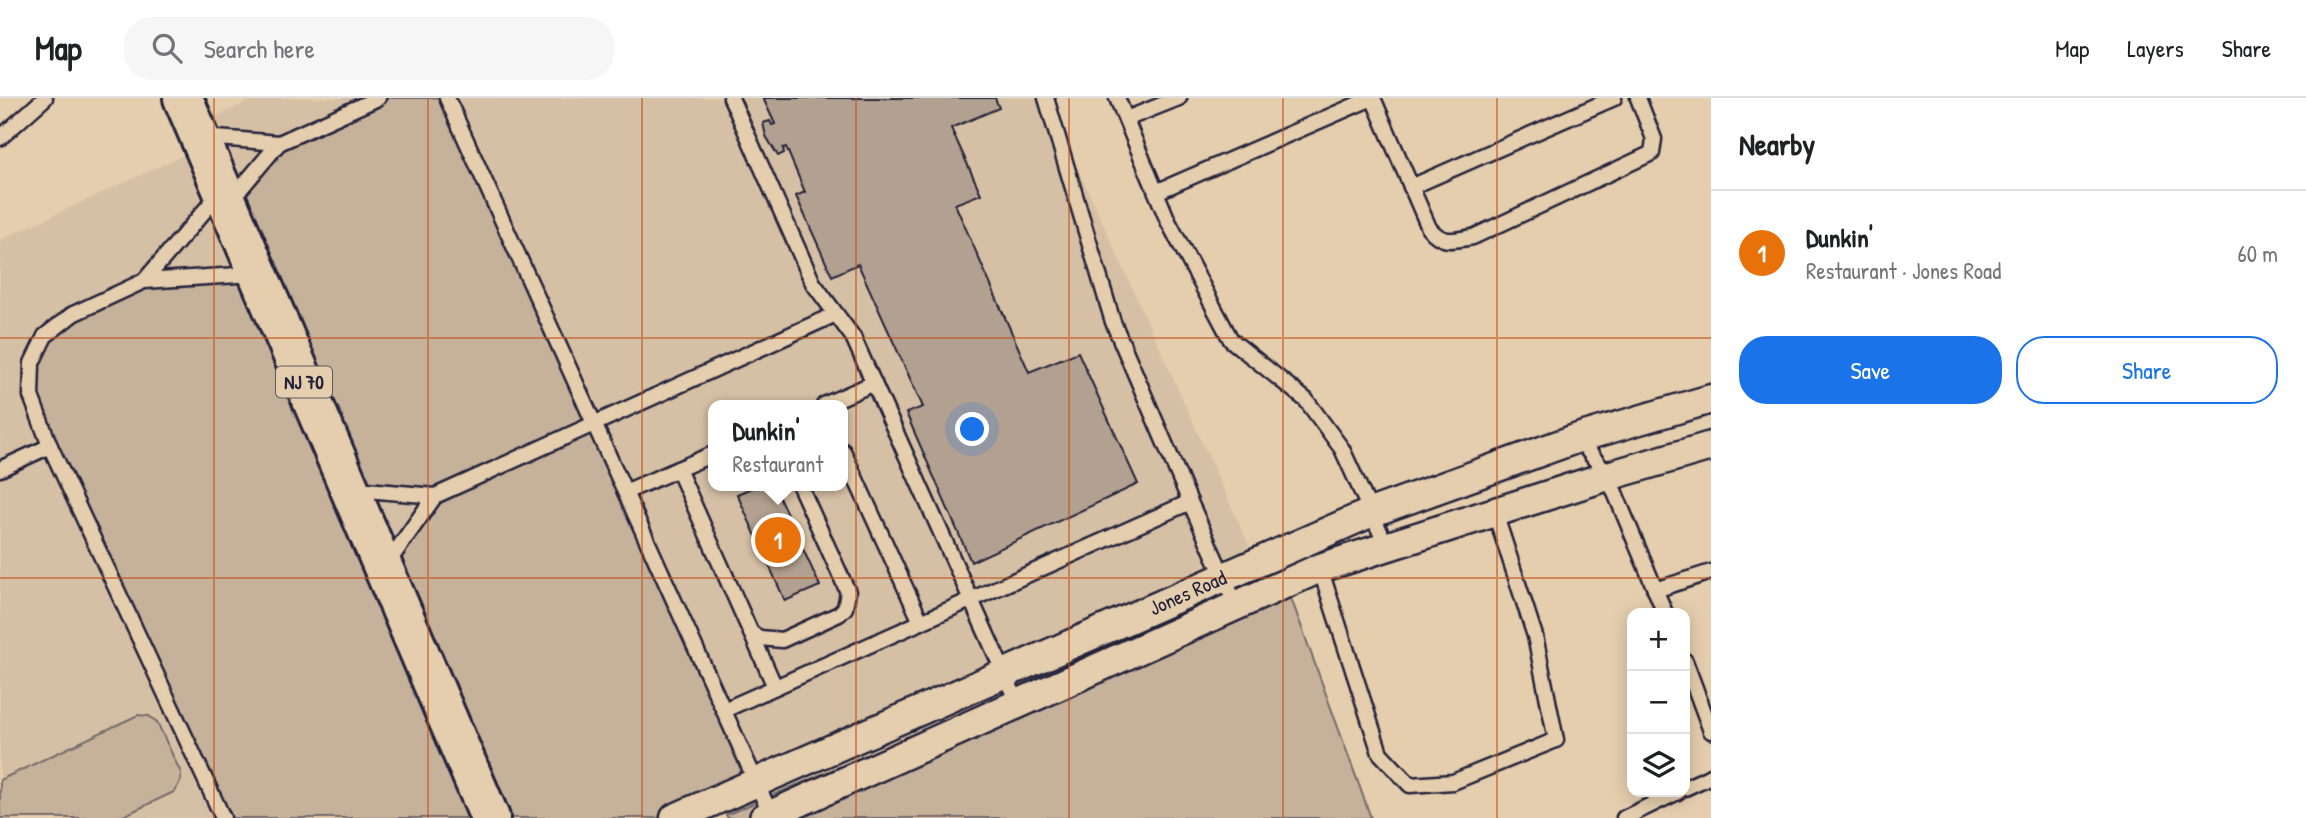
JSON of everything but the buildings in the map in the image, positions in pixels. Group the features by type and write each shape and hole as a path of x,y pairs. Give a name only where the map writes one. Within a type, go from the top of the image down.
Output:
{"highway":[{"name":"NJ 70","path":"183,98 490,818"}],"street":[{"name":"Jones Road","path":"675,818 1370,513 1578,438 1711,399"},
{"name":"Jones Road","path":"768,816 1320,568 1711,446"}],"lane":[{"path":"0,138 45,98"},
{"path":"145,281 279,143 378,98"},
{"path":"447,98 757,783 768,816"},
{"path":"731,98 813,283 853,337 1018,704"},
{"path":"1046,98 1113,322 1189,502 1237,605"},
{"path":"1117,98 1168,221 1231,340 1306,400 1342,449 1387,547"},
{"path":"1126,119 1179,98"},
{"path":"1156,192 1372,98 1429,228 1438,238 1451,241 1473,237 1652,153 1654,139 1638,98"},
{"path":"1411,187 1614,98"},
{"path":"199,136 279,143"},
{"path":"223,818 50,446 31,396 32,363 46,336 73,314 145,281 258,274"},
{"path":"350,489 435,496 836,314"},
{"path":"835,400 874,383"},
{"path":"1578,438 1608,476 1663,608"},
{"path":"0,469 50,446"},
{"path":"625,492 708,456"},
{"path":"848,462 920,622"},
{"path":"678,469 775,687"},
{"path":"751,633 760,638 782,640 839,614 847,600 848,592 802,491"},
{"path":"384,568 435,496"},
{"path":"724,710 1189,502"},
{"path":"1320,568 1380,753 1410,785 1453,782 1556,740 1535,636 1495,513"},
{"path":"1655,590 1711,572"},
{"path":"1689,671 1711,731"},
{"path":"1690,786 1711,776"},
{"path":"1624,818 1668,797"}],"shaded area":[{"path":"256,98 1046,98 1257,563 757,783 490,818 0,818 0,240 203,146 195,126"},
{"path":"378,98 447,98 757,783 675,818 223,818 31,396 45,336 144,281 258,274 228,204 279,143","holes":["351,489 434,496 384,567"]},
{"path":"1283,576 1371,818 728,818 726,815"},
{"path":"138,715 149,716 157,722 181,773 181,780 174,792 119,818 0,818 0,780"}],"place":[{"name":"Dunkin'","path":"778,540"}]}
